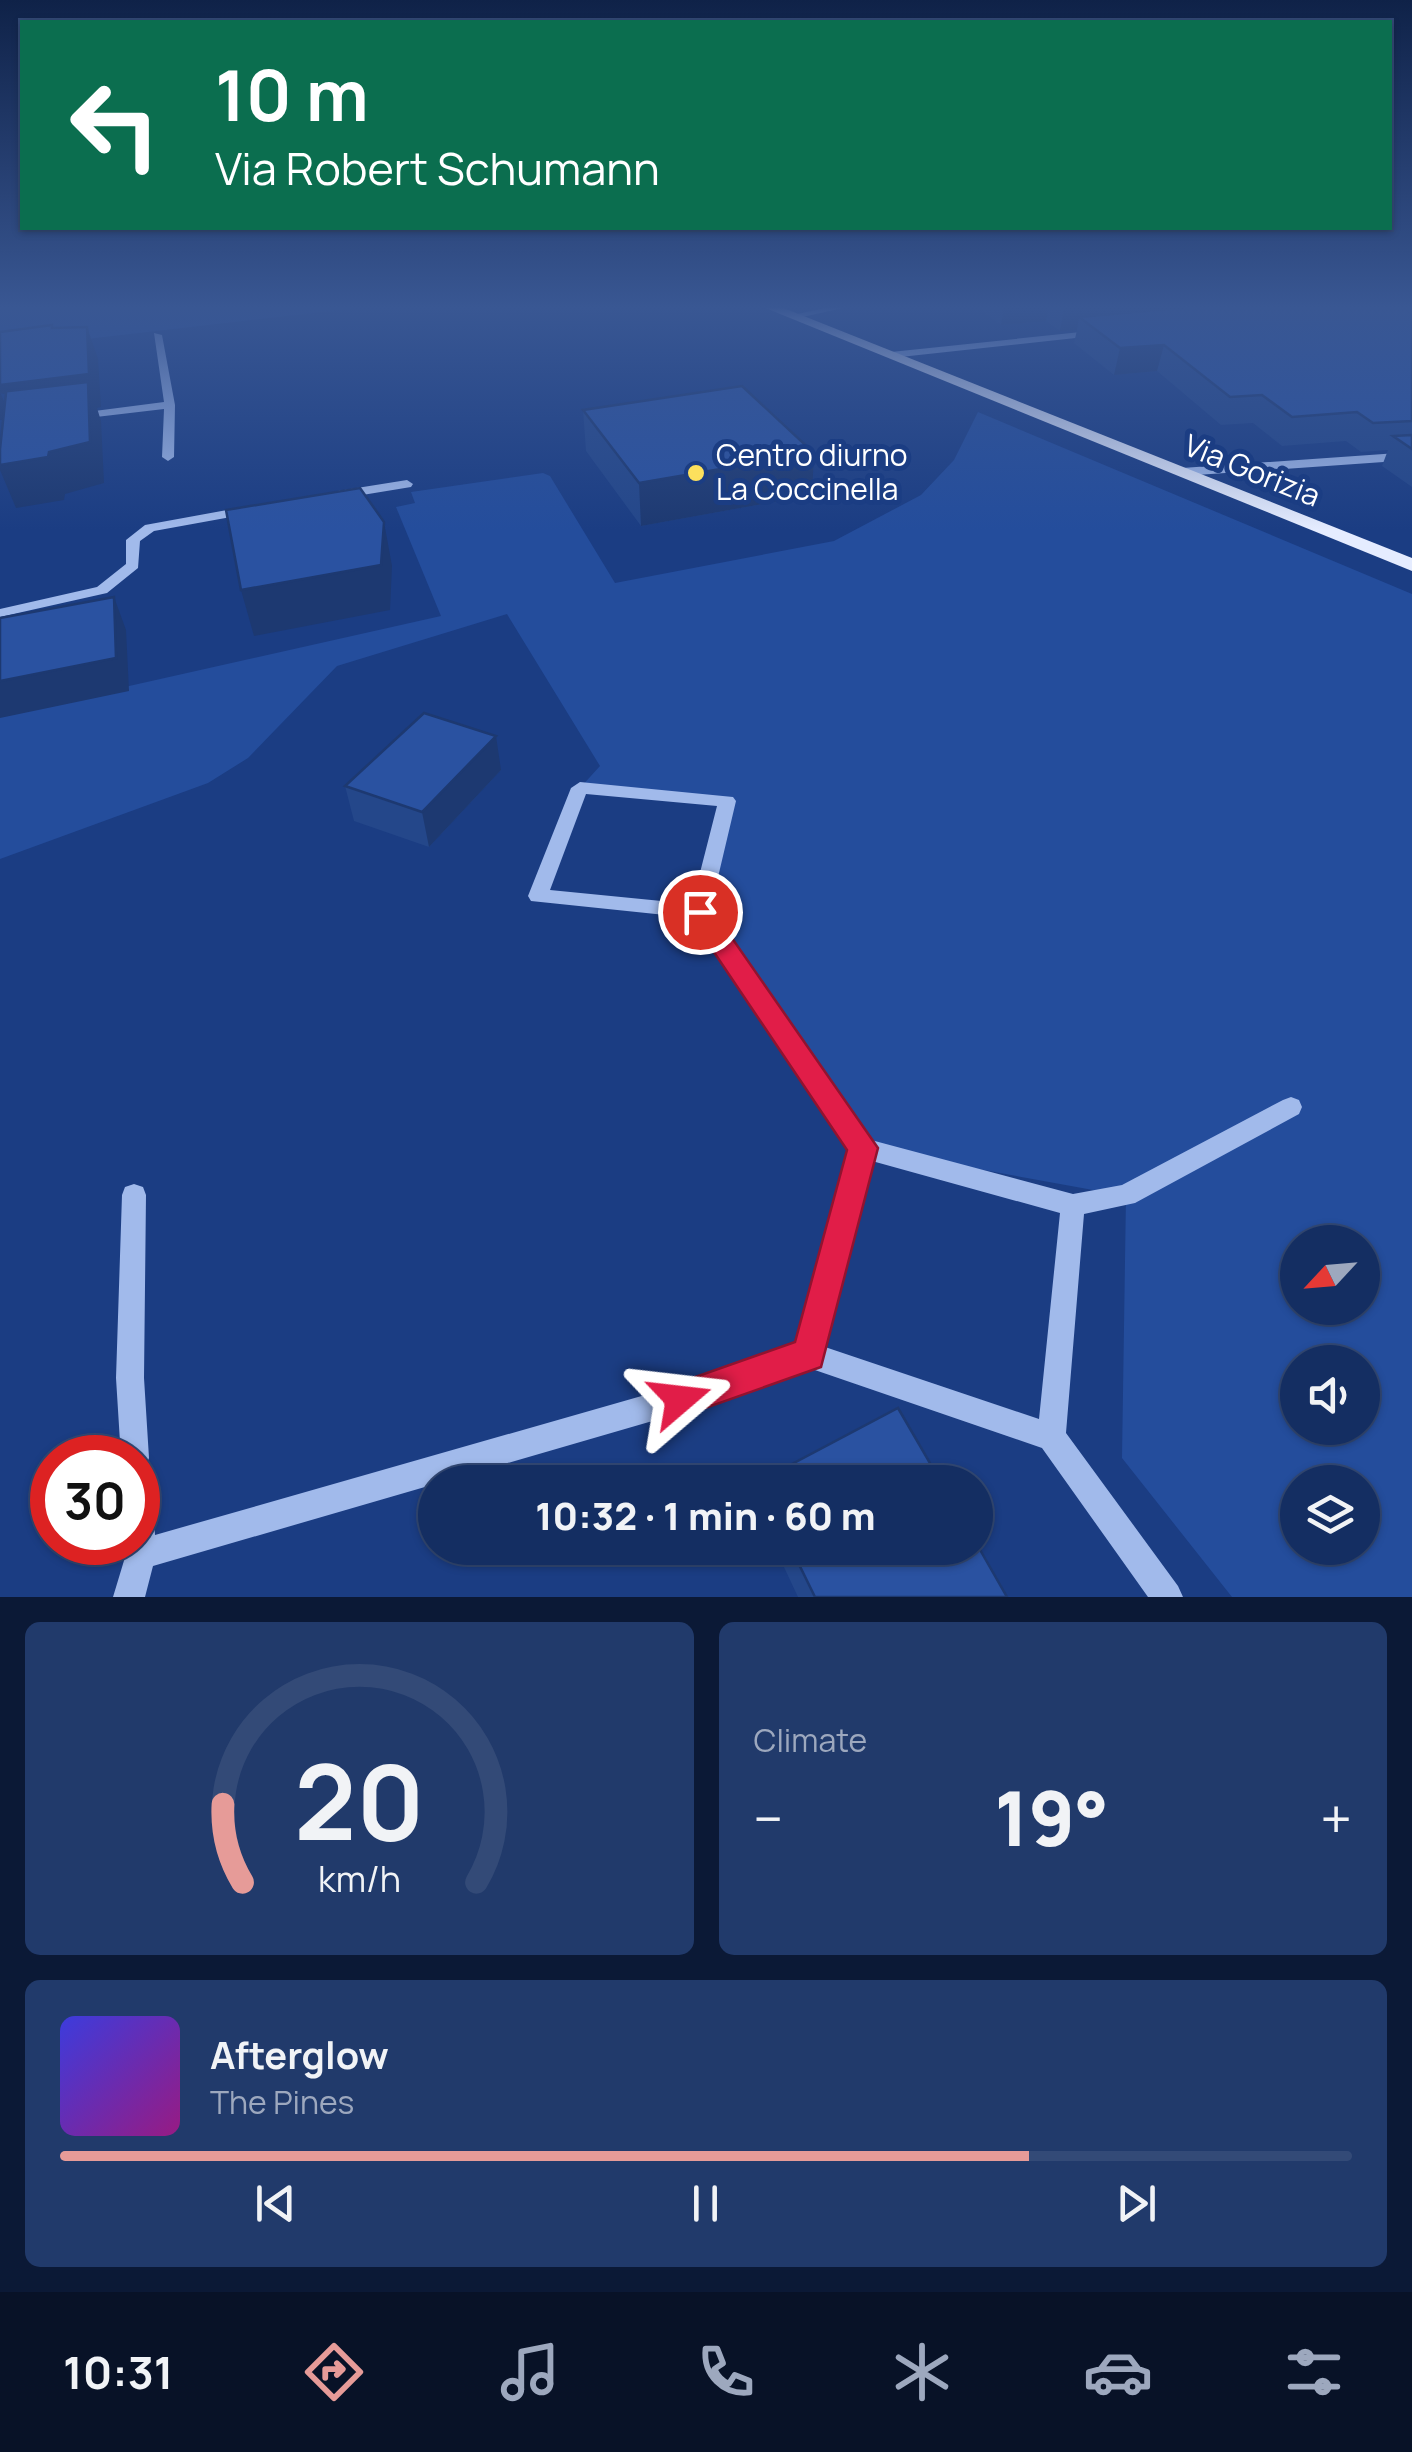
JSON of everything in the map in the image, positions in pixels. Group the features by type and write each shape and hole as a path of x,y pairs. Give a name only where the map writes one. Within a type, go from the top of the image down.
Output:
{"main road":[{"name":"Via Gorizia","path":"957,382 1412,565"}],"street":[{"path":"166,382 170,405 168,457"},
{"path":"57,419 170,405"},
{"path":"1182,472 1412,456"},
{"path":"315,499 407,484"},
{"path":"0,613 102,590 133,565 133,540 150,528 260,508"},
{"path":"700,912 538,896 580,788 727,800 700,912 863,1148 1072,1206 1126,1195 1291,1107"},
{"path":"809,1355 863,1148"},
{"path":"133,1435 130,1378 134,1195"},
{"path":"1051,1437 1072,1206"},
{"path":"160,1548 680,1399 809,1355 1051,1437 1167,1597"},
{"path":"129,1597 137,1565"}],"shaded area":[{"path":"978,412 1412,594 1412,1597 1232,1597 1122,1458 1126,1196 863,1148 700,912 726,801 580,788 600,766 507,614 337,666 248,758 208,783 0,859 0,715 441,616 396,507 415,503 411,492 543,473 550,476 615,583 834,541 921,495 954,460"}],"building":[{"path":"88,382 90,442 49,452 48,457 0,465 6,393 0,392"},
{"path":"1210,382 1412,382 1412,421 1373,423 1357,412 1292,417 1262,395 1230,397"},
{"path":"742,386 814,453 639,483 583,410"},
{"path":"1412,435 1412,449 1393,436"},
{"path":"360,488 384,522 381,565 241,590 226,510"},
{"path":"114,597 116,658 0,681 0,618"},
{"path":"424,713 496,736 422,812 345,786"},
{"path":"898,1408 931,1465 790,1465"},
{"path":"799,1565 989,1565 1007,1597 815,1597"}],"place":[{"name":"Centro diurno La Coccinella","path":"696,473"}],"route":[{"path":"680,1399 809,1355 863,1148 700,912"}]}
